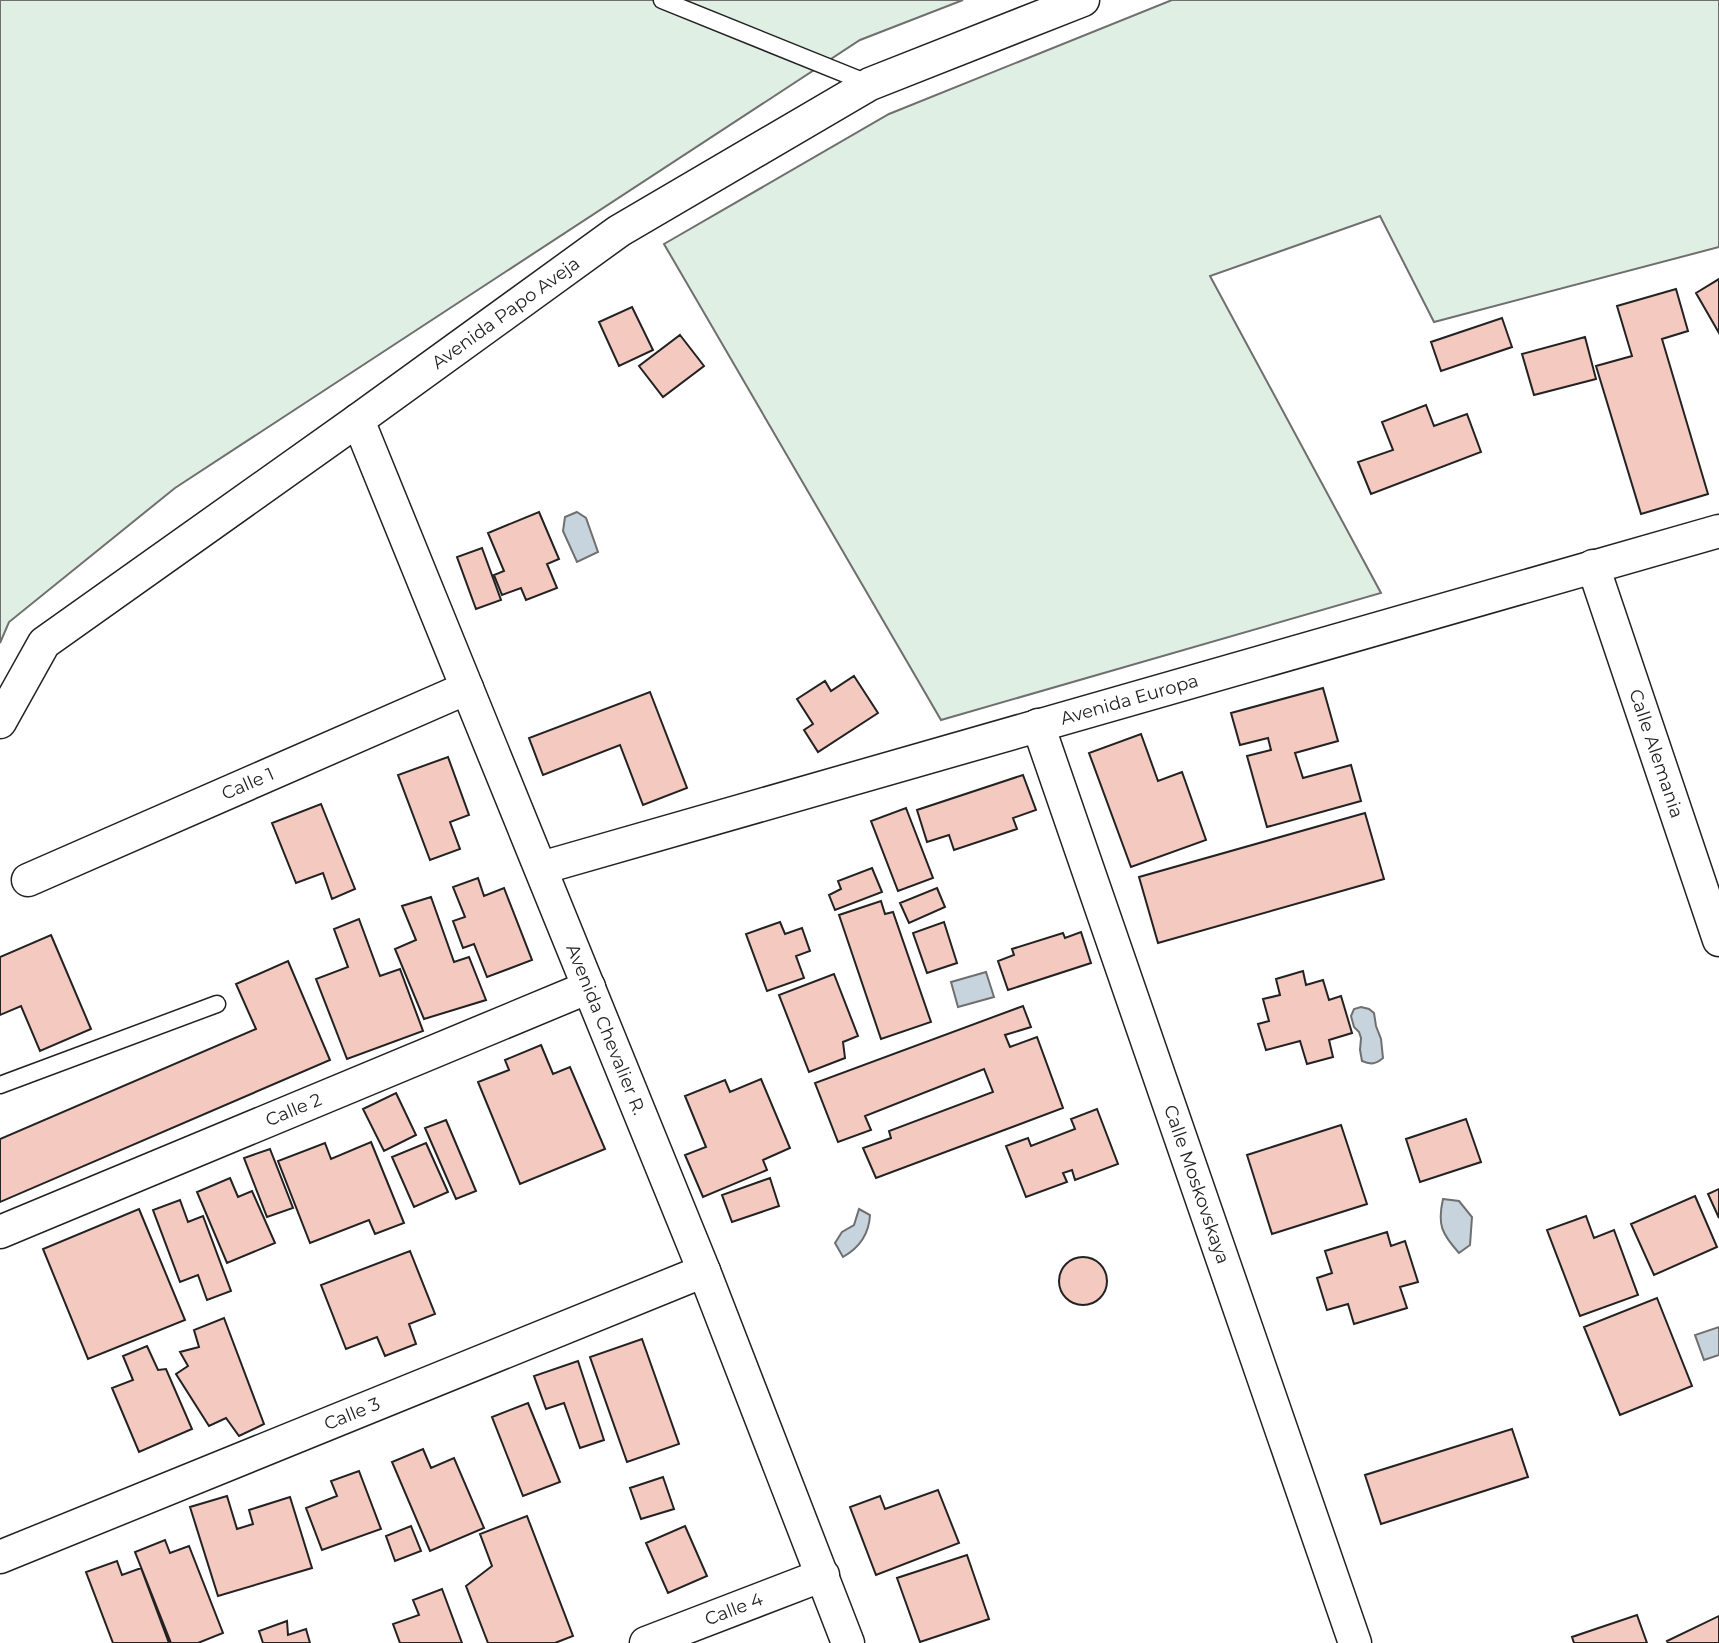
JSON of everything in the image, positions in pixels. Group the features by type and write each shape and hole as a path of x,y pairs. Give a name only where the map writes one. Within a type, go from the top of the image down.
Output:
{"street":[{"name":"Avenida Papo Aveja","path":"0,722 44,643 619,231 870,85 1083,0"},
{"name":"Avenida Chevalier R.","path":"358,420 704,1271 848,1643"},
{"name":"Avenida Europa","path":"541,868 1719,531"},
{"name":"Calle Alemania","path":"1593,566 1719,940"},
{"name":"Calle 1","path":"28,880 467,688"},
{"name":"Calle Moskovskaya","path":"1038,725 1355,1643"},
{"name":"Calle 2","path":"0,1232 589,987"},
{"name":"Calle 3","path":"0,1558 704,1271"},
{"name":"Calle 4","path":"646,1643 823,1575"}],"lane":[{"path":"663,0 870,85"},
{"path":"0,1085 216,1004"}],"green space":[{"path":"0,0 963,0 860,40 175,488 9,622 0,643"},
{"path":"1172,0 1719,0 1719,247 1434,322 1380,216 1210,276 1381,593 941,720 664,244 889,114"}],"shaded area":[{"path":"577,512 586,518 598,552 577,562 563,531 565,517"},
{"path":"986,972 994,997 958,1007 951,982"},
{"path":"1361,1007 1374,1013 1383,1058 1378,1062 1362,1061 1361,1038 1351,1016 1354,1009"},
{"path":"1443,1199 1459,1201 1472,1217 1470,1245 1459,1253 1442,1229"},
{"path":"859,1209 870,1215 868,1228 858,1245 843,1257 835,1243 842,1232 854,1225"},
{"path":"1719,1327 1719,1355 1704,1360 1695,1335"}],"building":[{"path":"1719,279 1719,333 1696,293"},
{"path":"1676,289 1688,331 1662,339 1708,494 1641,514 1596,366 1632,356 1617,306"},
{"path":"632,307 653,350 619,366 599,322"},
{"path":"1502,318 1512,347 1441,371 1431,342"},
{"path":"680,335 704,366 663,397 639,366"},
{"path":"1585,337 1596,379 1534,395 1522,354"},
{"path":"1426,405 1434,426 1467,414 1481,452 1371,494 1358,462 1393,450 1382,422"},
{"path":"539,512 559,559 547,564 557,588 526,600 521,588 502,595 494,575 504,571 488,533"},
{"path":"482,548 501,600 476,609 457,557"},
{"path":"854,676 878,713 818,752 804,730 813,724 797,699 825,681 831,691"},
{"path":"1323,688 1338,741 1295,753 1303,778 1351,765 1361,801 1267,827 1247,756 1271,750 1268,738 1240,745 1231,713"},
{"path":"650,692 687,788 643,805 620,745 543,775 529,738"},
{"path":"1141,734 1158,781 1182,772 1206,840 1131,867 1089,753"},
{"path":"448,757 469,815 450,822 460,849 430,860 398,775"},
{"path":"1023,775 1036,810 1013,818 1017,829 954,850 949,835 927,842 917,810"},
{"path":"321,804 355,889 332,899 323,873 296,883 272,823"},
{"path":"906,808 933,878 898,891 871,821"},
{"path":"1365,813 1384,879 1158,943 1139,877"},
{"path":"872,868 882,892 835,910 829,895 841,889 838,881"},
{"path":"478,878 484,896 504,888 532,960 487,977 474,944 463,948 453,921 465,917 453,887"},
{"path":"937,888 945,907 909,923 900,903"},
{"path":"431,897 454,962 469,957 486,1000 424,1019 395,949 416,940 402,906"},
{"path":"881,901 885,914 893,912 931,1022 881,1039 839,915"},
{"path":"359,919 380,976 400,969 423,1031 347,1059 316,979 348,967 334,929"},
{"path":"780,922 785,934 802,928 810,951 796,956 804,978 767,991 746,934"},
{"path":"944,922 957,963 927,973 913,933"},
{"path":"1081,932 1091,963 1008,990 998,961 1014,955 1012,949 1063,933 1065,938"},
{"path":"51,935 91,1029 40,1051 21,1006 0,1015 0,957"},
{"path":"288,961 330,1060 0,1202 0,1139 256,1029 236,984"},
{"path":"1303,971 1306,985 1323,980 1329,1000 1341,996 1352,1033 1329,1040 1333,1057 1307,1064 1300,1041 1266,1050 1258,1024 1269,1021 1263,999 1280,995 1276,979"},
{"path":"834,974 858,1036 843,1042 845,1058 809,1072 779,995"},
{"path":"1023,1006 1031,1027 1005,1035 1010,1047 1037,1037 1063,1108 876,1178 863,1148 891,1138 889,1131 993,1092 984,1069 865,1116 871,1130 838,1142 815,1083"},
{"path":"541,1045 553,1074 570,1067 605,1149 520,1184 478,1082 509,1070 505,1060"},
{"path":"761,1079 790,1148 763,1160 767,1170 703,1197 685,1155 706,1147 685,1096 725,1080 730,1092"},
{"path":"396,1093 416,1135 384,1151 363,1109"},
{"path":"1097,1109 1118,1164 1075,1180 1072,1170 1063,1173 1067,1182 1026,1197 1006,1146 1028,1138 1031,1146 1075,1129 1071,1119"},
{"path":"1466,1119 1481,1162 1420,1182 1406,1139"},
{"path":"446,1120 476,1191 456,1199 425,1128"},
{"path":"1341,1125 1367,1204 1272,1234 1247,1155"},
{"path":"371,1142 404,1223 375,1234 369,1220 310,1243 278,1161 325,1143 331,1159"},
{"path":"426,1143 448,1192 414,1207 392,1157"},
{"path":"270,1149 293,1208 267,1217 244,1158"},
{"path":"230,1178 238,1197 252,1191 275,1243 227,1263 197,1192"},
{"path":"770,1178 779,1206 732,1222 722,1195"},
{"path":"1719,1189 1719,1218 1708,1194"},
{"path":"1695,1196 1717,1247 1654,1275 1631,1224"},
{"path":"180,1200 188,1222 203,1216 231,1291 207,1300 198,1275 180,1282 153,1210"},
{"path":"139,1209 185,1320 88,1359 43,1249"},
{"path":"1586,1216 1594,1238 1614,1230 1638,1295 1580,1316 1547,1230"},
{"path":"1387,1232 1391,1246 1405,1241 1418,1282 1400,1287 1407,1308 1354,1324 1348,1304 1327,1310 1317,1278 1332,1273 1325,1251"},
{"path":"410,1251 435,1314 409,1324 416,1344 385,1356 377,1337 346,1349 321,1285"},
{"path":"1083,1257 1100,1264 1107,1281 1100,1298 1083,1305 1066,1298 1059,1281 1066,1264"},
{"path":"1657,1298 1692,1386 1620,1415 1584,1327"},
{"path":"224,1318 264,1424 239,1436 226,1418 209,1426 176,1374 188,1366 180,1352 199,1347 194,1330"},
{"path":"642,1339 679,1444 627,1462 590,1357"},
{"path":"147,1346 158,1370 166,1369 192,1429 139,1452 112,1388 133,1380 123,1356"},
{"path":"578,1361 604,1440 580,1448 564,1403 546,1409 534,1376"},
{"path":"528,1403 560,1482 523,1496 492,1417"},
{"path":"1512,1429 1528,1477 1381,1524 1365,1475"},
{"path":"423,1449 431,1468 454,1458 484,1528 430,1551 392,1462"},
{"path":"359,1471 381,1529 322,1550 306,1508 337,1496 331,1481"},
{"path":"663,1477 674,1509 641,1519 630,1488"},
{"path":"938,1490 959,1543 876,1575 850,1507 880,1496 885,1509"},
{"path":"227,1496 237,1529 253,1524 249,1510 290,1497 312,1568 218,1596 190,1507"},
{"path":"527,1516 573,1636 555,1643 488,1643 466,1586 492,1566 480,1534"},
{"path":"411,1526 421,1551 395,1561 386,1536"},
{"path":"685,1526 707,1576 668,1593 646,1543"},
{"path":"165,1540 170,1553 189,1546 223,1633 198,1643 171,1643 135,1552"},
{"path":"967,1555 989,1619 920,1642 897,1578"},
{"path":"117,1561 122,1575 141,1568 169,1643 113,1643 86,1572"},
{"path":"442,1589 462,1643 400,1643 393,1624 419,1615 413,1600"},
{"path":"1637,1615 1647,1643 1574,1643 1572,1637"},
{"path":"1719,1616 1719,1643 1668,1643 1667,1641"},
{"path":"287,1621 288,1635 306,1629 310,1643 263,1643 259,1631"}]}
